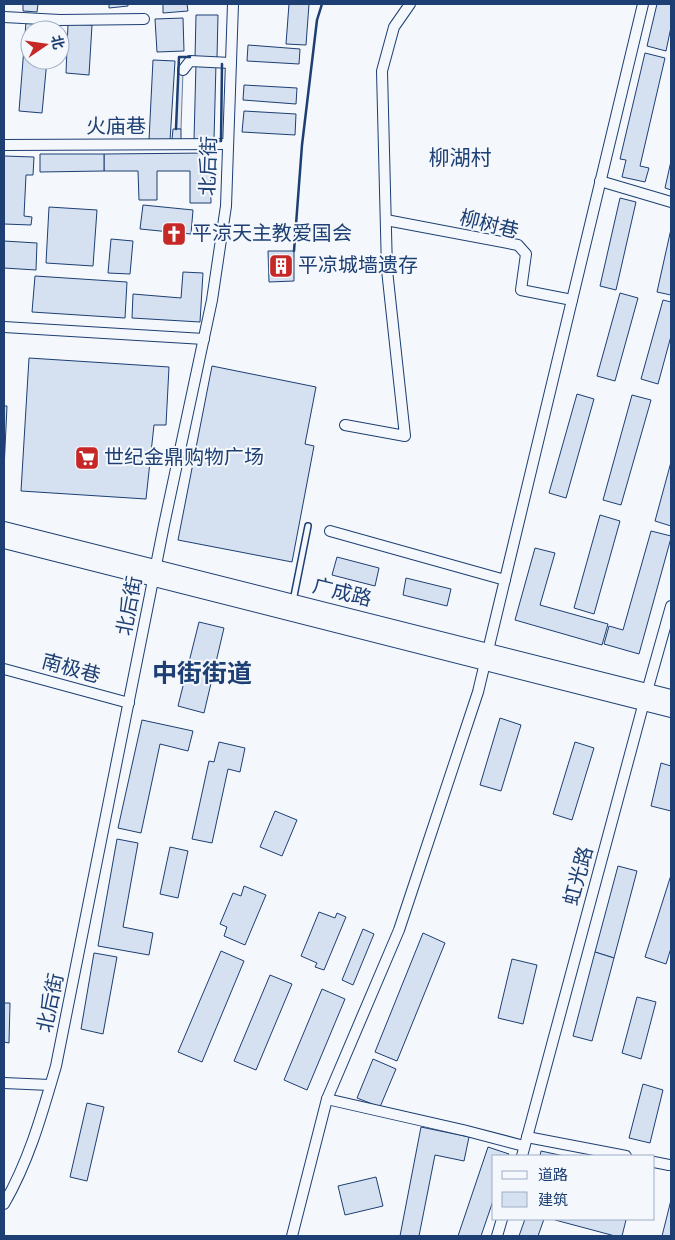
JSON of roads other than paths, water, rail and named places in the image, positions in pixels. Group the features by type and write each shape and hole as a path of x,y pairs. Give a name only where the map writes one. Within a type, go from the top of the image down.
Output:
{"main road":[{"name":"广成路","path":"4,529 155,573 486,657 645,696 671,697"},
{"name":"广成路","path":"4,541 292,602 486,657"},
{"name":"广成路","path":"645,696 671,710"}],"street":[{"name":"北后街","path":"4,1204 14,1187 35,1137 50,1085 70,999 155,573 212,300 226,206 233,4"},
{"path":"345,424 405,436 387,270 382,71 394,27 410,4"},
{"path":"292,1236 327,1099 399,930 478,692 643,4"},
{"path":"4,17 60,20 144,19"},
{"path":"183,70 190,61 231,63"},
{"name":"火庙巷","path":"4,145 228,144"},
{"path":"600,181 671,202"},
{"name":"柳树巷","path":"386,220 518,246 526,254 522,290 572,300"},
{"path":"4,327 204,339"},
{"path":"330,531 505,580"},
{"name":"虹光路","path":"524,1147 671,606"},
{"name":"南极巷","path":"4,669 129,703"},
{"path":"4,1083 50,1085"},
{"path":"327,1099 453,1128 524,1147 615,1155"},
{"path":"655,1162 669,1164"},
{"path":"497,1236 502,1220"}],"lane":[{"path":"292,602 308,526"}],"place":[{"name":"平涼天主教爱国会","path":"174,234"},
{"name":"平凉城墙遗存","path":"281,266"},
{"name":"世纪金鼎购物广场","path":"87,458"}],"district":[{"name":"柳湖村","path":"460,159"},
{"name":"中街街道","path":"202,675"}]}
